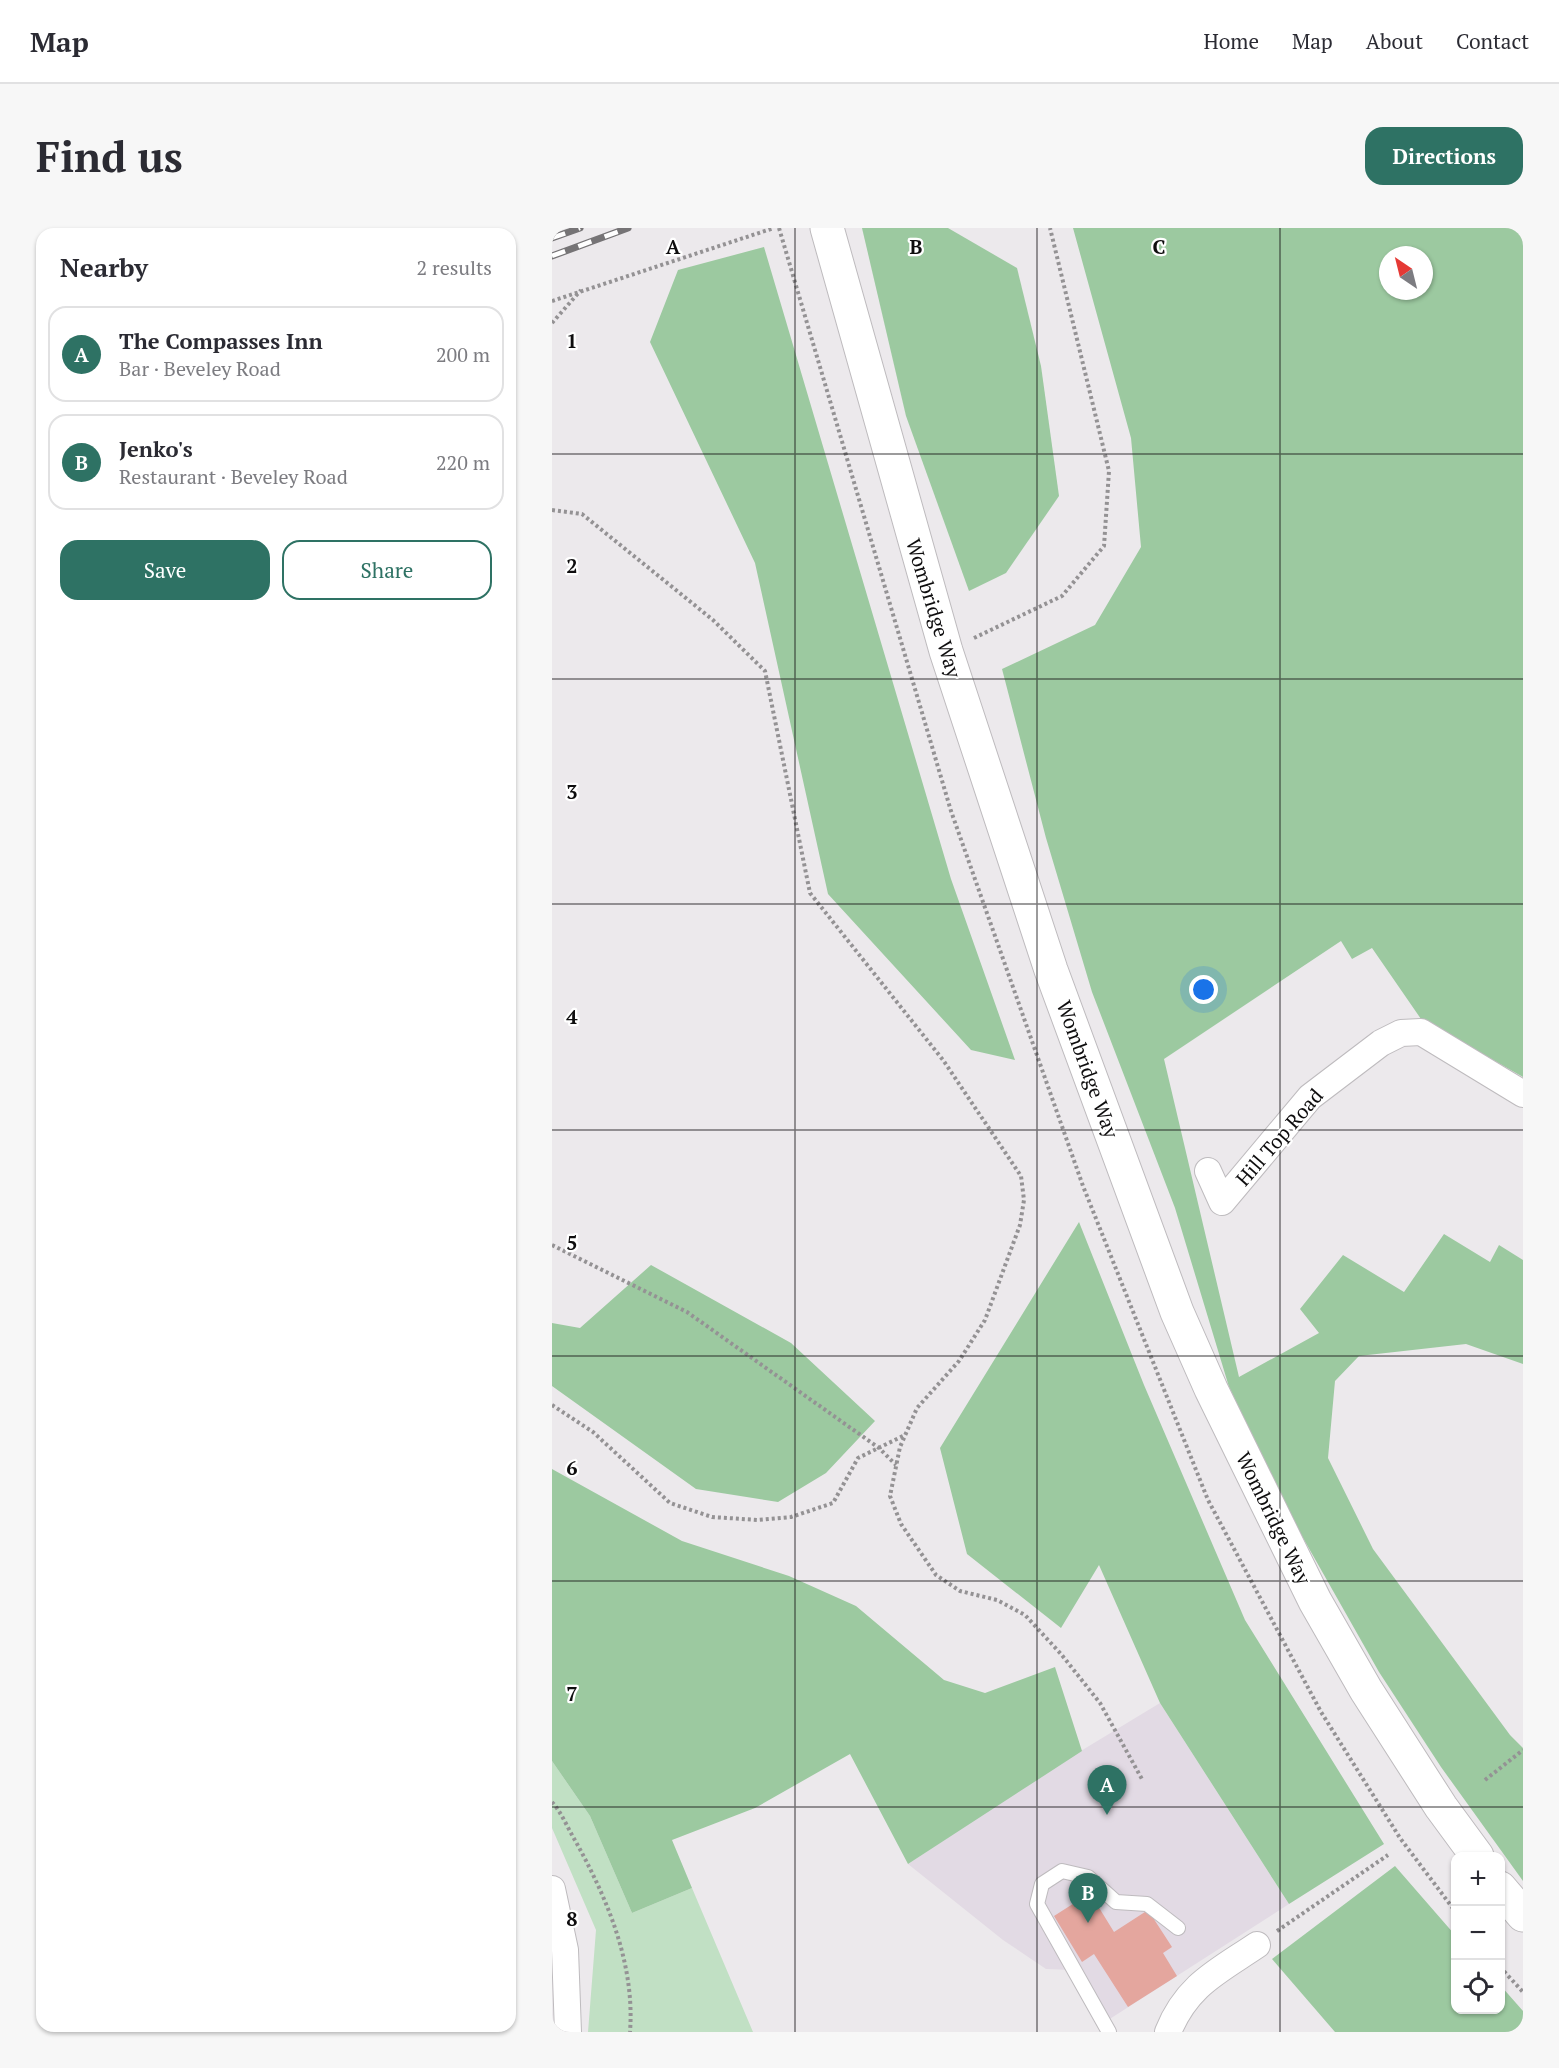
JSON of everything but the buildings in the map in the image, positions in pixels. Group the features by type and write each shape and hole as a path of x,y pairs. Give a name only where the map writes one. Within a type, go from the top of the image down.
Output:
{"main road":[{"name":"Wombridge Way","path":"827,230 946,651 1051,970 1178,1312 1211,1389 1315,1601 1366,1690 1441,1807 1473,1852"},
{"path":"1505,1894 1523,1915"}],"street":[{"name":"Hill Top Road","path":"1208,1171 1222,1202 1310,1097 1381,1043 1401,1033 1422,1032 1523,1094"},
{"path":"552,1889 565,1950 568,2032"},
{"path":"1168,2032 1177,2010 1195,1987 1257,1945"}],"lane":[{"path":"1109,2032 1037,1904 1042,1884 1062,1871 1088,1877 1116,1902 1147,1904 1178,1928"}],"path":[{"path":"552,301 582,289 776,228 783,242"},
{"path":"946,651 1062,596 1104,546 1109,471 1050,228"},
{"path":"552,323 582,289"},
{"path":"552,510 582,514 712,621 765,670 810,893 943,1060 1021,1176 1024,1200 1020,1225 985,1320 959,1361 917,1408 905,1435 896,1465 891,1496 897,1515 916,1549 936,1575 960,1592 997,1600 1025,1615 1100,1703 1143,1781"},
{"path":"552,1245 687,1312 879,1448 896,1465"},
{"path":"552,1405 593,1432 670,1503 712,1517 758,1520 791,1517 833,1503 858,1458 905,1435"},
{"path":"1485,1780 1523,1750"},
{"path":"552,1802 595,1876 622,1948 632,2007 630,2032"},
{"path":"1257,1945 1388,1855"},
{"path":"1505,1972 1523,1992"}],"shaded area":[{"path":"1160,1703 1289,1904 1105,2022 1072,1970 1046,1969 1003,1940 908,1864 1056,1766"}],"green space":[{"path":"862,228 948,228 1017,268 1041,366 1059,496 1006,573 969,591 906,416"},
{"path":"1073,228 1523,228 1523,1077 1421,1019 1372,948 1352,959 1341,941 1164,1059 1239,1377 1319,1333 1300,1309 1343,1255 1404,1292 1444,1234 1490,1262 1499,1245 1523,1260 1523,1364 1466,1344 1359,1356 1335,1381 1328,1458 1373,1549 1510,1735 1523,1748 1523,1881 1505,1856 1505,1852 1502,1852 1441,1767 1379,1672 1294,1522 1229,1387 1175,1208 1092,992 1046,838 1002,669 1095,625 1141,547 1131,438"},
{"path":"764,247 951,879 1015,1060 971,1050 828,894 755,563 650,342 678,270"},
{"path":"1079,1222 1144,1385 1245,1620 1384,1844 1289,1904 1160,1703 1099,1565 1061,1628 967,1554 940,1448"},
{"path":"651,1265 791,1343 875,1421 826,1473 778,1502 696,1489 552,1386 552,1323 580,1328"},
{"path":"552,1469 682,1541 789,1576 856,1606 944,1680 985,1693 1055,1667 1082,1751 908,1864 850,1754 755,1808 672,1840 692,1888 632,1913 590,1816 552,1761"},
{"path":"552,1761 590,1816 632,1913 692,1888 753,2032 588,2032 596,1930 552,1828"},
{"path":"1395,1866 1451,1930 1451,2014 1505,2014 1505,1991 1523,2011 1523,2032 1335,2032 1272,1959"}],"railway":[{"path":"552,238 580,228"},
{"path":"552,256 628,228"}],"place":[{"name":"The Compasses Inn","path":"1107,1815"},
{"name":"Jenko's","path":"1088,1923"}]}
